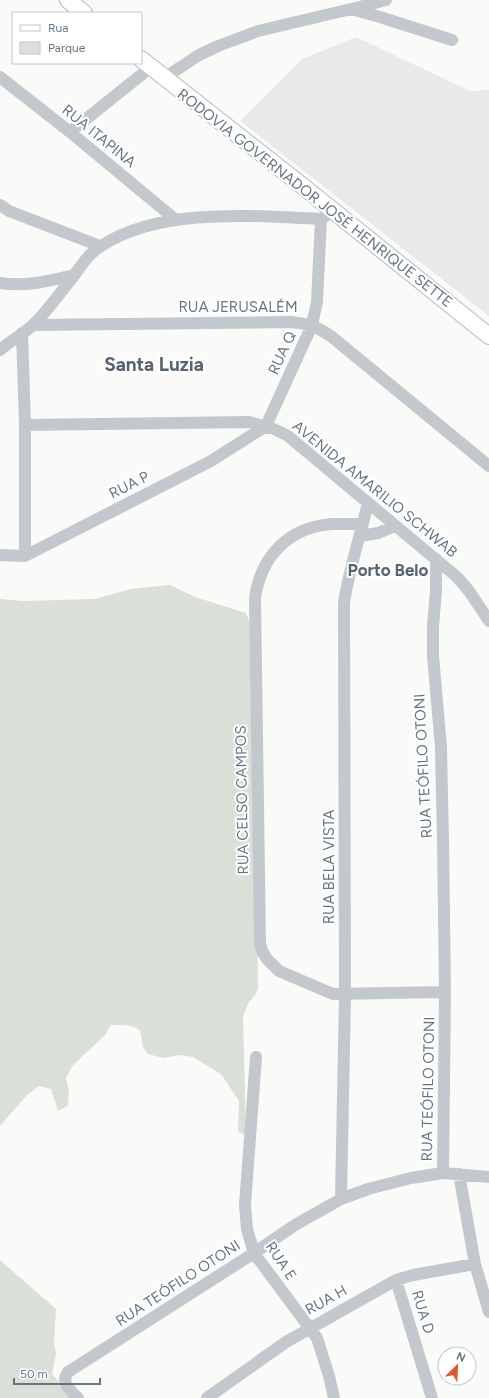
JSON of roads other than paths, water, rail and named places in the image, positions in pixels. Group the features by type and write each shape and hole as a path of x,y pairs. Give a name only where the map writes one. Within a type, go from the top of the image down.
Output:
{"main road":[{"path":"68,0 83,12"},
{"name":"RODOVIA GOVERNADOR JOSÉ HENRIQUE SETTE","path":"146,63 327,215 489,336"}],"street":[{"path":"164,78 200,55 218,46 258,31 386,0"},
{"path":"351,9 452,40"},
{"path":"70,132 146,63"},
{"name":"RUA ITAPINA","path":"0,77 70,132 176,220"},
{"path":"0,205 15,213 100,246"},
{"path":"0,350 33,325 86,260 100,246 130,232 160,222 176,220 244,216 327,215"},
{"name":"RUA Q","path":"266,426 312,326 317,302 327,215"},
{"path":"0,283 14,285 37,283 74,275"},
{"name":"RUA JERUSALÉM","path":"33,325 291,322 312,326 321,329 332,337 489,466"},
{"path":"22,333 25,425 25,556"},
{"name":"AVENIDA AMARILIO SCHWAB","path":"25,425 249,422 266,426 288,436 457,577 489,621"},
{"name":"RUA P","path":"0,555 25,556 211,461 266,426"},
{"name":"RUA BELA VISTA","path":"341,1199 345,995 344,603 349,571 362,530 368,504"},
{"name":"RUA CELSO CAMPOS","path":"362,530 332,524 318,526 294,535 274,552 267,562 259,579 255,598 260,943 262,951 267,959 279,971 321,990 334,994 445,992"},
{"path":"362,530 378,533 395,526"},
{"name":"RUA TEÓFILO OTONI","path":"78,1398 68,1389 65,1380 68,1372 254,1254 295,1225 341,1199 368,1189 411,1178 443,1173 445,992 441,747 433,634 436,590 436,559"},
{"name":"RUA E","path":"256,1057 245,1205 247,1229 254,1254 317,1338 334,1398"},
{"path":"443,1173 489,1177"},
{"path":"459,1174 475,1264 489,1312"},
{"name":"RUA H","path":"207,1398 286,1342 310,1327 396,1280 413,1274 475,1264"},
{"name":"RUA D","path":"396,1280 432,1398"}],"district":[{"name":"Santa Luzia","path":"154,364"},
{"name":"Porto Belo","path":"388,570"}]}
